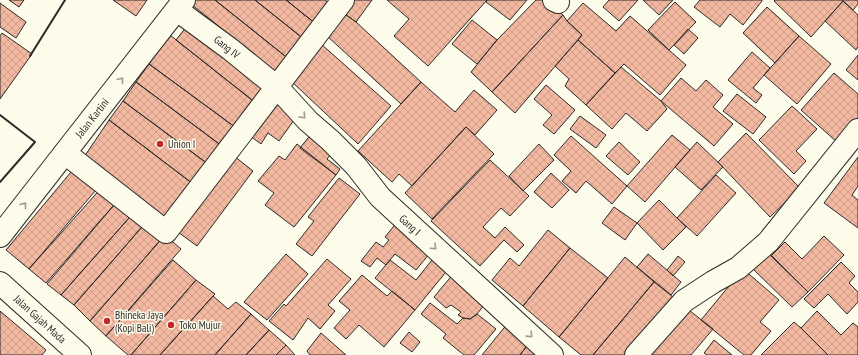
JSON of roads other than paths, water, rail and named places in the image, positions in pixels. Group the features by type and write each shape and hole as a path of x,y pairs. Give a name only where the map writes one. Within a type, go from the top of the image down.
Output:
{"street":[{"path":"65,153 166,232 343,0"},
{"name":"Gang IV","path":"180,5 230,49 277,87"},
{"name":"Jalan Kartini","path":"0,236 180,5"},
{"name":"Gang I","path":"277,87 308,122 330,140 356,166 380,197 552,355"},
{"path":"636,355 684,300 738,268 768,242 858,130"},
{"name":"Jalan Gajah Mada","path":"0,283 80,355"}],"place":[{"name":"Union I","path":"160,144"},
{"name":"Bhineka Jaya (Kopi Bali)","path":"107,321"},
{"name":"Toko Mujur","path":"171,325"}]}
